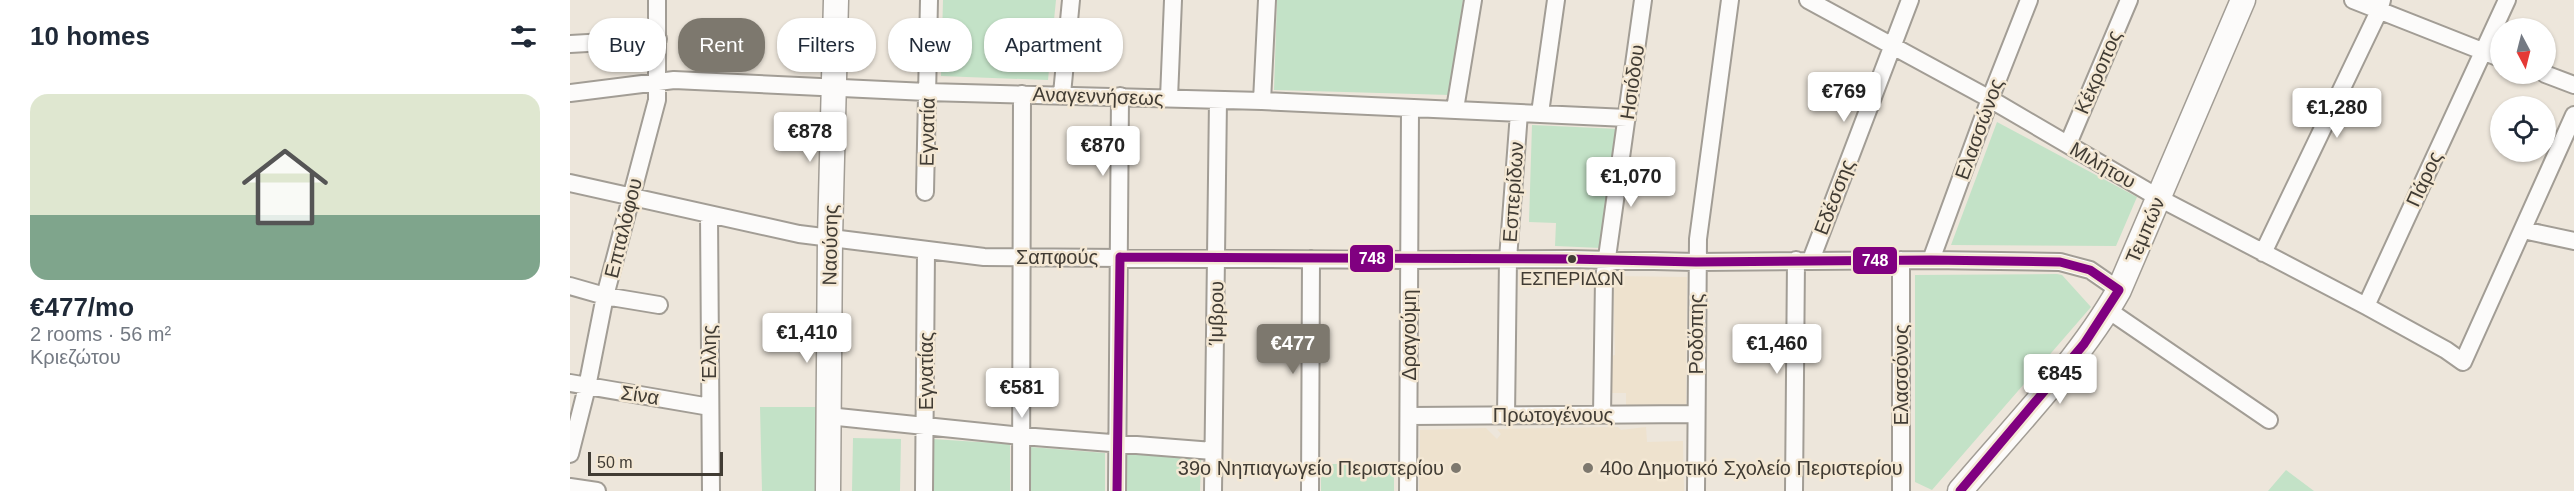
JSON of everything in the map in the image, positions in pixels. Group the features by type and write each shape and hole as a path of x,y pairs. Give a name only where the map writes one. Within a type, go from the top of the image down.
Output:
{"street":[{"name":"Επταλόφου","path":"657,0 657,18"},
{"name":"Ναούσης","path":"828,491 832,88 836,0"},
{"name":"Εγνατία","path":"926,192 929,0"},
{"path":"1062,94 1071,0"},
{"path":"1169,98 1173,0"},
{"path":"1262,101 1267,0"},
{"path":"1455,110 1473,0"},
{"path":"1540,113 1556,0"},
{"name":"Ησιόδου","path":"1602,416 1604,279 1643,0"},
{"name":"Ροδόπης","path":"1696,491 1696,262 1730,0"},
{"name":"Μιλήτου","path":"1808,0 1990,99 2159,198 2366,306 2446,350 2463,362 2523,230"},
{"name":"Εδέσσης","path":"1794,491 1803,260 1910,0"},
{"name":"Ελασσώνος","path":"1931,260 1990,99 2030,0"},
{"name":"Κέκροπος","path":"2067,144 2129,0"},
{"name":"Τεμπών","path":"1960,491 2084,344 2114,300 2243,0"},
{"path":"2353,0 2380,6 2490,54"},
{"name":"Πάρος","path":"2366,306 2481,51 2507,0"},
{"path":"2263,253 2380,6"},
{"path":"570,44 588,43"},
{"name":"Επταλόφου","path":"570,454 587,387 605,296 657,100 658,72"},
{"path":"2556,78 2574,85"},
{"name":"Αναγεννήσεως","path":"570,93 658,81 927,92 1262,101 1627,118"},
{"path":"1021,491 1022,94"},
{"path":"1117,491 1120,96"},
{"name":"Ίμβρου","path":"1213,491 1218,100"},
{"name":"Δραγούμη","path":"1408,491 1410,108"},
{"name":"Εσπερίδων","path":"1506,416 1508,259 1519,113"},
{"path":"2574,115 2523,230 2574,241"},
{"name":"Σαπφούς","path":"570,183 799,234 984,257 2060,262 2090,270 2114,300 2269,420"},
{"name":"Έλλης","path":"709,215 711,491"},
{"name":"Εγνατίας","path":"924,491 926,251"},
{"path":"1310,491 1311,259"},
{"name":"Ελασσόνος","path":"1900,260 1901,491"},
{"path":"570,286 605,296 659,305"},
{"name":"Σίνα","path":"570,383 710,407"},
{"name":"Πρωτογένους","path":"1409,416 1696,414"},
{"path":"828,416 1022,436 1213,451"},
{"path":"570,487 597,491"}],"shaded area":[{"path":"1613,276 1687,277 1686,406 1626,407 1626,393 1612,393 1612,356 1615,355"},
{"name":"40ο Δημοτικό Σχολείο Περιστερίου","path":"1618,427 1621,430 1646,427 1647,442 1683,441 1684,491 1419,491 1420,430 1486,428 1497,439 1501,434 1497,429"}],"green space":[{"path":"943,0 1056,0 1054,18 984,18 984,72 1049,72 1048,80 941,76 941,72 972,72 972,18 943,18"},
{"path":"1277,0 1463,0 1450,95 1274,90"},
{"path":"1997,122 2137,197 2116,246 1951,245"},
{"path":"1532,125 1619,129 1601,248 1555,246 1556,223 1529,222"},
{"path":"1915,275 2062,275 2091,307 1932,490 1915,482"},
{"path":"760,407 816,407 816,491 762,491"},
{"path":"853,438 901,439 900,491 852,491"},
{"path":"932,439 1010,444 1010,491 933,491"},
{"path":"1030,447 1105,453 1105,491 1031,491"},
{"path":"1126,452 1201,459 1200,491 1126,491"},
{"path":"1321,464 1394,464 1394,491 1321,491"},
{"path":"2286,470 2314,491 2268,491"}],"transit line":[{"name":"748","path":"1120,257 1570,259 1696,262 1931,260 2060,262 2090,270 2119,290"},
{"name":"748","path":"1117,491 1120,257"},
{"name":"748","path":"1960,491 2084,344 2119,290"}],"place":[{"name":"ΕΣΠΕΡΙΔΩΝ","path":"1572,259"},
{"name":"39ο Νηπιαγωγείο Περιστερίου","path":"1456,468"},
{"name":"40ο Δημοτικό Σχολείο Περιστερίου","path":"1588,468"}]}
